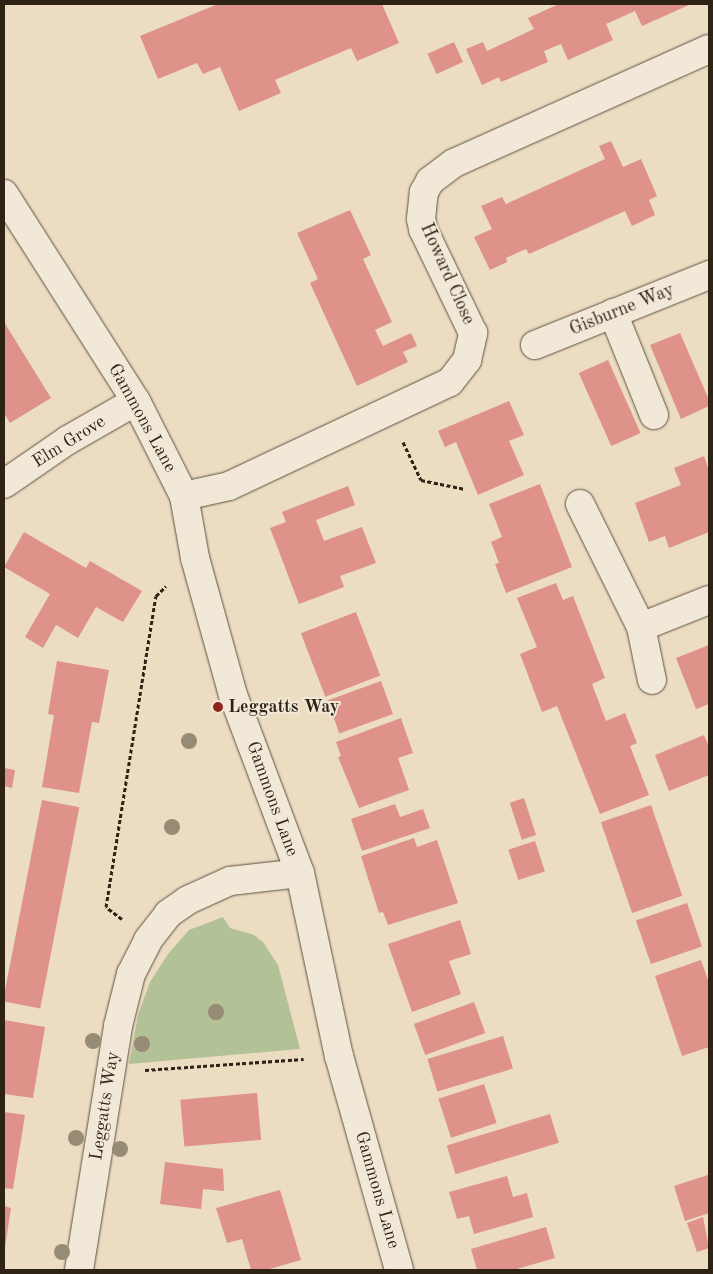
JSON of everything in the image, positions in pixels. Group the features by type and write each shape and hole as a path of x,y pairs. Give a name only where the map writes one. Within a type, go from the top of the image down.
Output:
{"street":[{"name":"Howard Close","path":"184,496 229,486 450,382 467,360 472,345 471,323 421,219 424,192 438,172 709,49"},
{"name":"Gammons Lane","path":"4,194 136,401 184,496 195,558 233,695 300,873 339,1056 399,1270"},
{"name":"Gisburne Way","path":"534,345 709,275"},
{"path":"612,314 654,414"},
{"name":"Elm Grove","path":"4,484 68,440 136,401"},
{"path":"580,504 641,627 652,680"},
{"path":"641,627 709,600"},
{"name":"Leggatts Way","path":"79,1270 110,1073 131,974 148,940 168,914 188,900 230,881 300,873"}],"path":[{"path":"388,410 421,480 465,489"},
{"path":"148,940 106,907 156,596 195,558"},
{"path":"110,1073 339,1056"}],"green space":[{"path":"223,917 230,928 254,935 263,942 278,965 300,1049 129,1064 138,1015 150,982 168,954 189,930"}],"building":[{"path":"218,4 382,4 399,43 357,61 351,48 275,80 281,93 239,111 220,67 203,74 197,63 158,79 140,36"},
{"path":"559,4 689,5 642,26 635,11 606,24 613,40 568,60 561,44 544,51 548,62 501,82 499,77 482,85 466,49 483,42 487,51 534,29 528,18"},
{"path":"454,42 463,62 436,74 428,54"},
{"path":"611,141 623,167 641,159 657,196 649,200 655,215 632,226 625,211 529,254 526,249 506,258 507,262 490,270 474,237 492,229 481,206 502,197 506,204 605,159 599,146"},
{"path":"350,210 371,255 363,259 392,322 375,330 383,346 411,333 417,346 403,352 408,362 357,386 310,283 318,279 297,233"},
{"path":"4,322 51,398 10,423 4,413"},
{"path":"680,333 709,400 709,406 681,419 650,345"},
{"path":"608,360 641,433 611,446 579,373"},
{"path":"509,401 524,435 509,441 524,475 478,495 456,442 445,447 438,431"},
{"path":"704,456 709,471 709,532 669,548 665,536 649,542 635,503 681,485 674,468"},
{"path":"540,484 572,567 506,593 495,564 499,563 491,542 502,537 489,504"},
{"path":"348,486 355,505 316,520 324,541 362,527 376,563 340,576 344,587 299,604 270,528 286,522 282,512"},
{"path":"24,532 86,568 90,561 142,591 123,622 96,607 78,638 56,625 43,648 25,637 50,594 4,567"},
{"path":"556,583 563,600 573,596 605,678 592,684 606,721 625,713 637,743 630,746 649,795 600,814 557,706 542,712 520,654 537,647 517,598"},
{"path":"356,612 380,675 325,697 301,633"},
{"path":"709,645 709,704 696,709 676,658"},
{"path":"57,661 109,670 99,723 92,722 79,793 42,787 54,715 48,714"},
{"path":"381,681 393,714 339,733 327,700"},
{"path":"401,718 413,753 398,758 409,790 359,808 338,757 341,756 336,742"},
{"path":"704,735 709,747 709,775 669,791 655,755"},
{"path":"4,768 15,770 12,788 4,786"},
{"path":"524,798 536,835 522,840 510,803"},
{"path":"42,800 79,807 40,1008 4,1001 4,995"},
{"path":"395,804 400,817 423,809 430,828 362,851 351,819"},
{"path":"651,805 682,896 632,913 601,822"},
{"path":"414,838 417,847 437,840 458,903 388,925 383,912 379,913 361,856"},
{"path":"535,841 545,871 518,880 508,850"},
{"path":"687,903 702,946 651,964 636,921"},
{"path":"460,920 471,954 449,961 461,994 412,1012 388,944"},
{"path":"701,960 709,983 709,1047 682,1056 655,976"},
{"path":"474,1002 485,1033 425,1055 414,1024"},
{"path":"4,1020 45,1027 33,1098 4,1094"},
{"path":"503,1036 513,1069 437,1092 427,1059"},
{"path":"484,1084 497,1123 451,1138 438,1099"},
{"path":"257,1093 261,1140 184,1147 180,1100"},
{"path":"4,1112 25,1115 13,1189 4,1188"},
{"path":"550,1114 559,1143 455,1174 447,1146"},
{"path":"165,1162 223,1169 224,1191 203,1189 201,1209 160,1204"},
{"path":"708,1175 709,1213 685,1221 674,1186"},
{"path":"507,1176 513,1197 527,1193 533,1217 474,1234 469,1216 457,1219 449,1192"},
{"path":"280,1190 301,1260 266,1270 251,1270 242,1239 227,1243 216,1208"},
{"path":"4,1206 11,1208 5,1247 4,1247"},
{"path":"703,1217 709,1248 697,1252 687,1223"},
{"path":"546,1227 555,1258 513,1270 477,1270 471,1249"}],"place":[{"name":"Leggatts Way","path":"218,707"}]}
